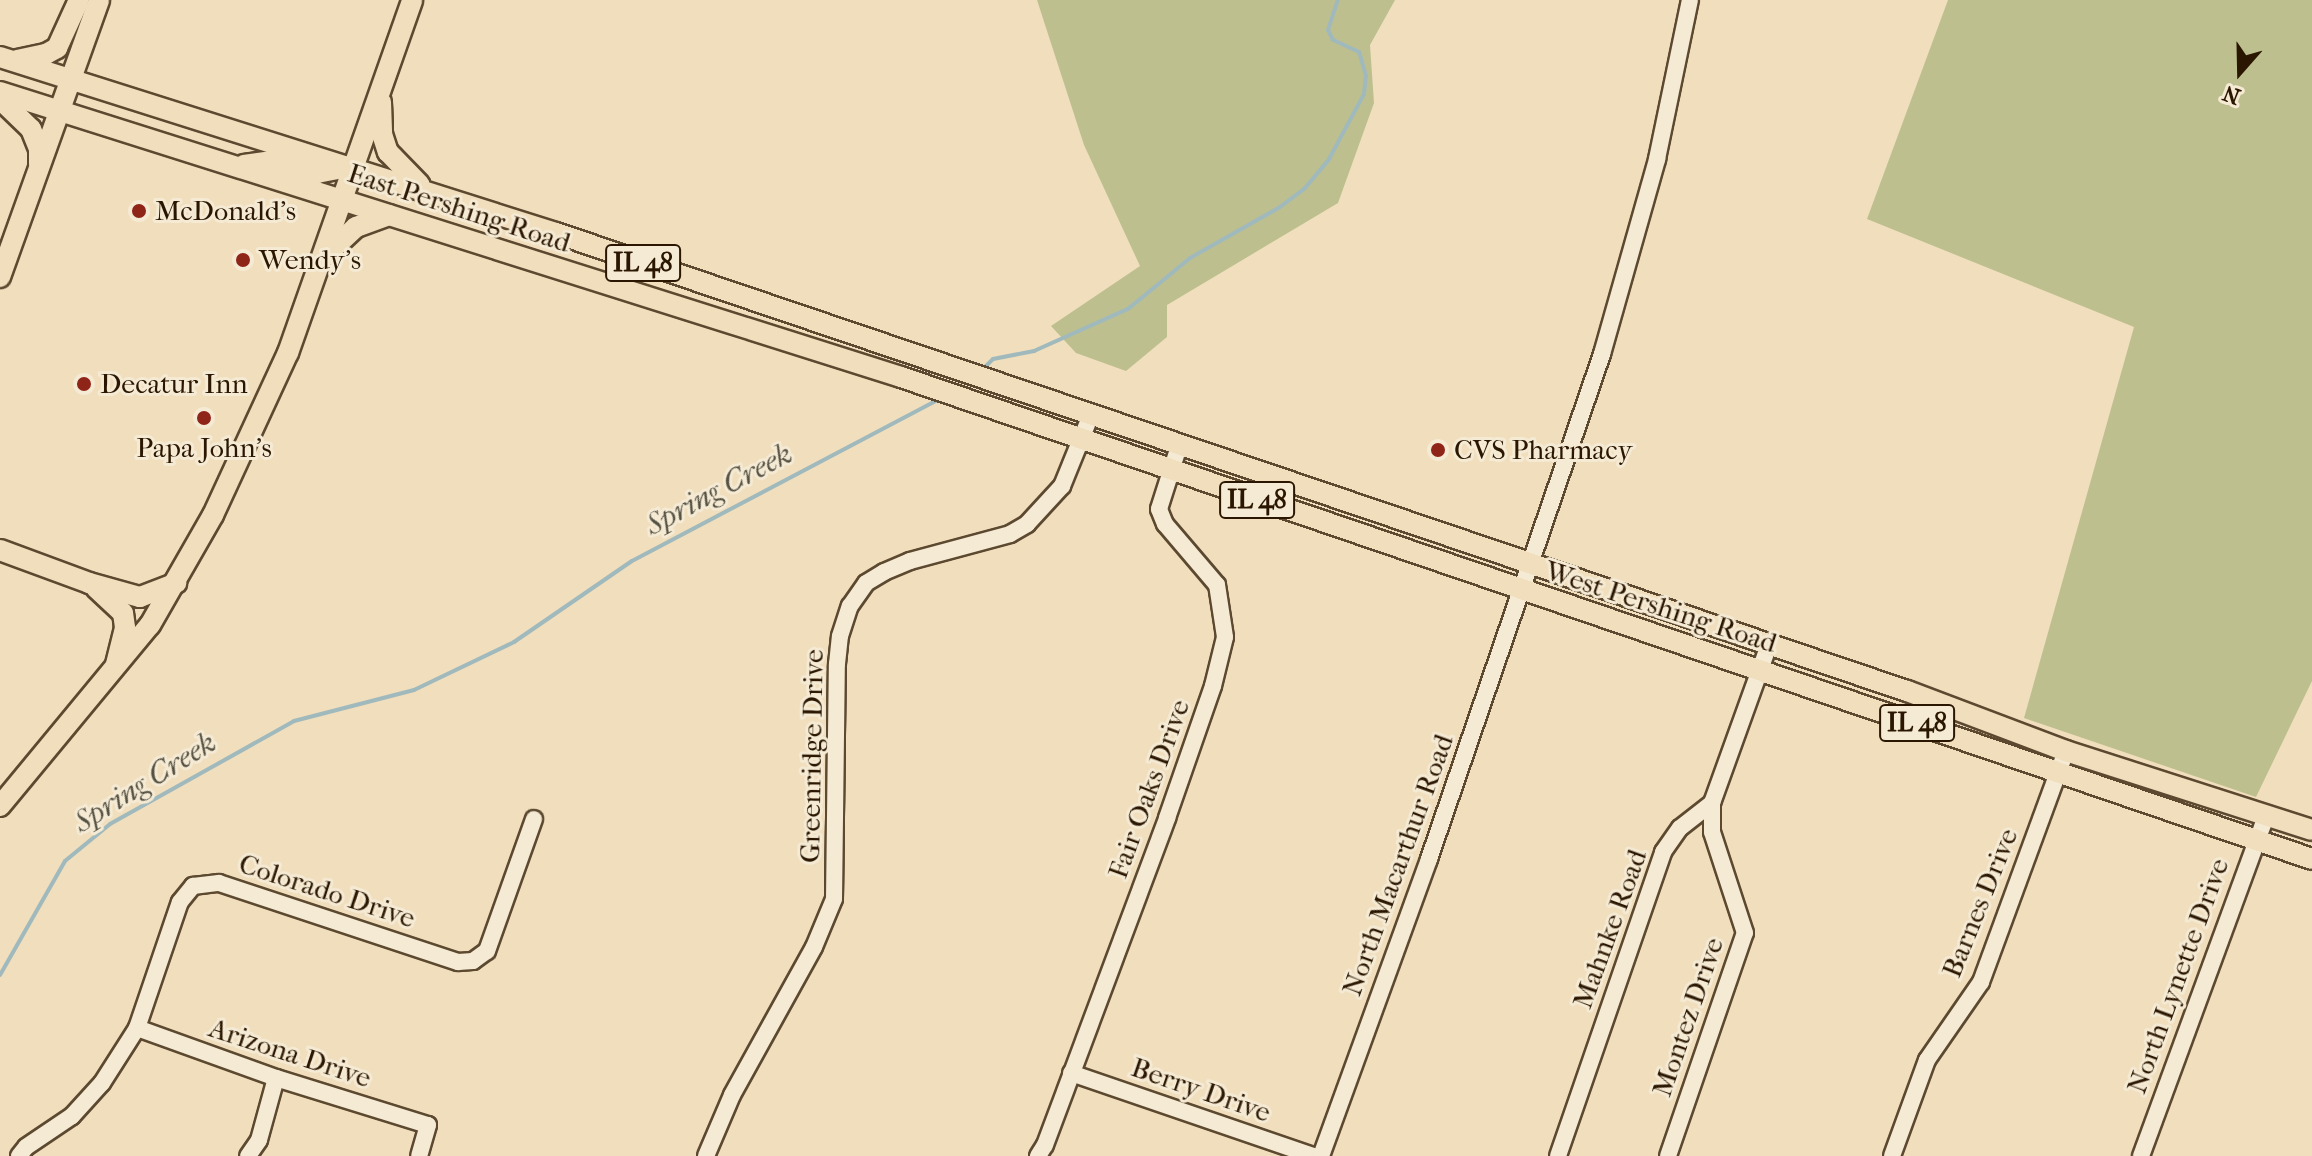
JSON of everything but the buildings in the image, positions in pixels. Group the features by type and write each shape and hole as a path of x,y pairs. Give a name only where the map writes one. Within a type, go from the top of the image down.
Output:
{"main road":[{"path":"6,59 29,59 57,48 79,0"},
{"path":"0,277 99,0"},
{"path":"0,806 115,671 176,583 278,381 412,0"},
{"name":"IL 48","path":"6,59 424,190"},
{"name":"East Pershing Road","path":"0,92 390,214 652,301 901,377 992,409"},
{"path":"380,92 382,134 388,152 424,190"},
{"path":"0,99 31,129 39,149 39,172"},
{"path":"235,166 271,161 317,173 353,166"},
{"name":"West Pershing Road","path":"424,190 1769,645 2008,727 2066,751 2312,830"},
{"path":"321,260 356,227 390,214"},
{"name":"West Pershing Road","path":"992,409 2312,859"},
{"path":"0,550 89,583 140,597 176,583"},
{"path":"89,583 123,613 125,628 115,671"},
{"path":"1870,706 1912,712 2003,736 2008,727"}],"street":[{"name":"North Macarthur Road","path":"1321,1156 1522,590 1619,300 1657,159 1690,0"},
{"name":"Greenridge Drive","path":"706,1156 732,1095 814,947 834,899 837,664 840,636 850,606 866,583 884,572 910,561 1010,534 1027,524 1062,486 1090,417"},
{"name":"Fair Oaks Drive","path":"1038,1156 1045,1145 1167,818 1213,686 1225,637 1217,585 1165,524 1159,509 1179,446"},
{"path":"1712,803 1769,645"},
{"name":"Barnes Drive","path":"1892,1156 1927,1060 1981,982 2066,751"},
{"name":"Mahnke Road","path":"1558,1156 1663,852 1680,828 1712,803"},
{"name":"Montez Drive","path":"1668,1156 1745,933 1712,832 1712,803"},
{"name":"North Lynette Drive","path":"2141,1156 2255,839 2267,814"},
{"name":"Colorado Drive","path":"19,1156 82,1105 102,1083 137,1028 180,902 193,886 219,883 458,962 473,961 487,951 534,819"},
{"name":"Arizona Drive","path":"137,1028 276,1078 428,1125 419,1156"},
{"name":"Berry Drive","path":"1071,1073 1314,1156"},
{"path":"248,1156 259,1140 276,1078"}],"green space":[{"path":"1037,0 1395,0 1370,45 1374,103 1338,203 1167,305 1167,337 1126,371 1076,353 1051,326 1140,266 1084,145"},
{"path":"1948,0 2312,0 2312,681 2256,797 2024,718 2134,327 1867,219"}],"waterway":[{"name":"Spring Creek","path":"983,369 993,359 1034,351 1128,309 1190,258 1280,207 1305,188 1329,159 1364,94 1366,76 1359,52 1333,40 1328,30 1338,0"},
{"name":"Spring Creek","path":"0,975 65,861 110,824 294,721 414,690 514,642 632,561 939,399"}],"place":[{"name":"McDonald's","path":"139,211"},
{"name":"Wendy's","path":"243,260"},
{"name":"Decatur Inn","path":"84,384"},
{"name":"Papa John's","path":"204,418"},
{"name":"CVS Pharmacy","path":"1438,450"}]}
